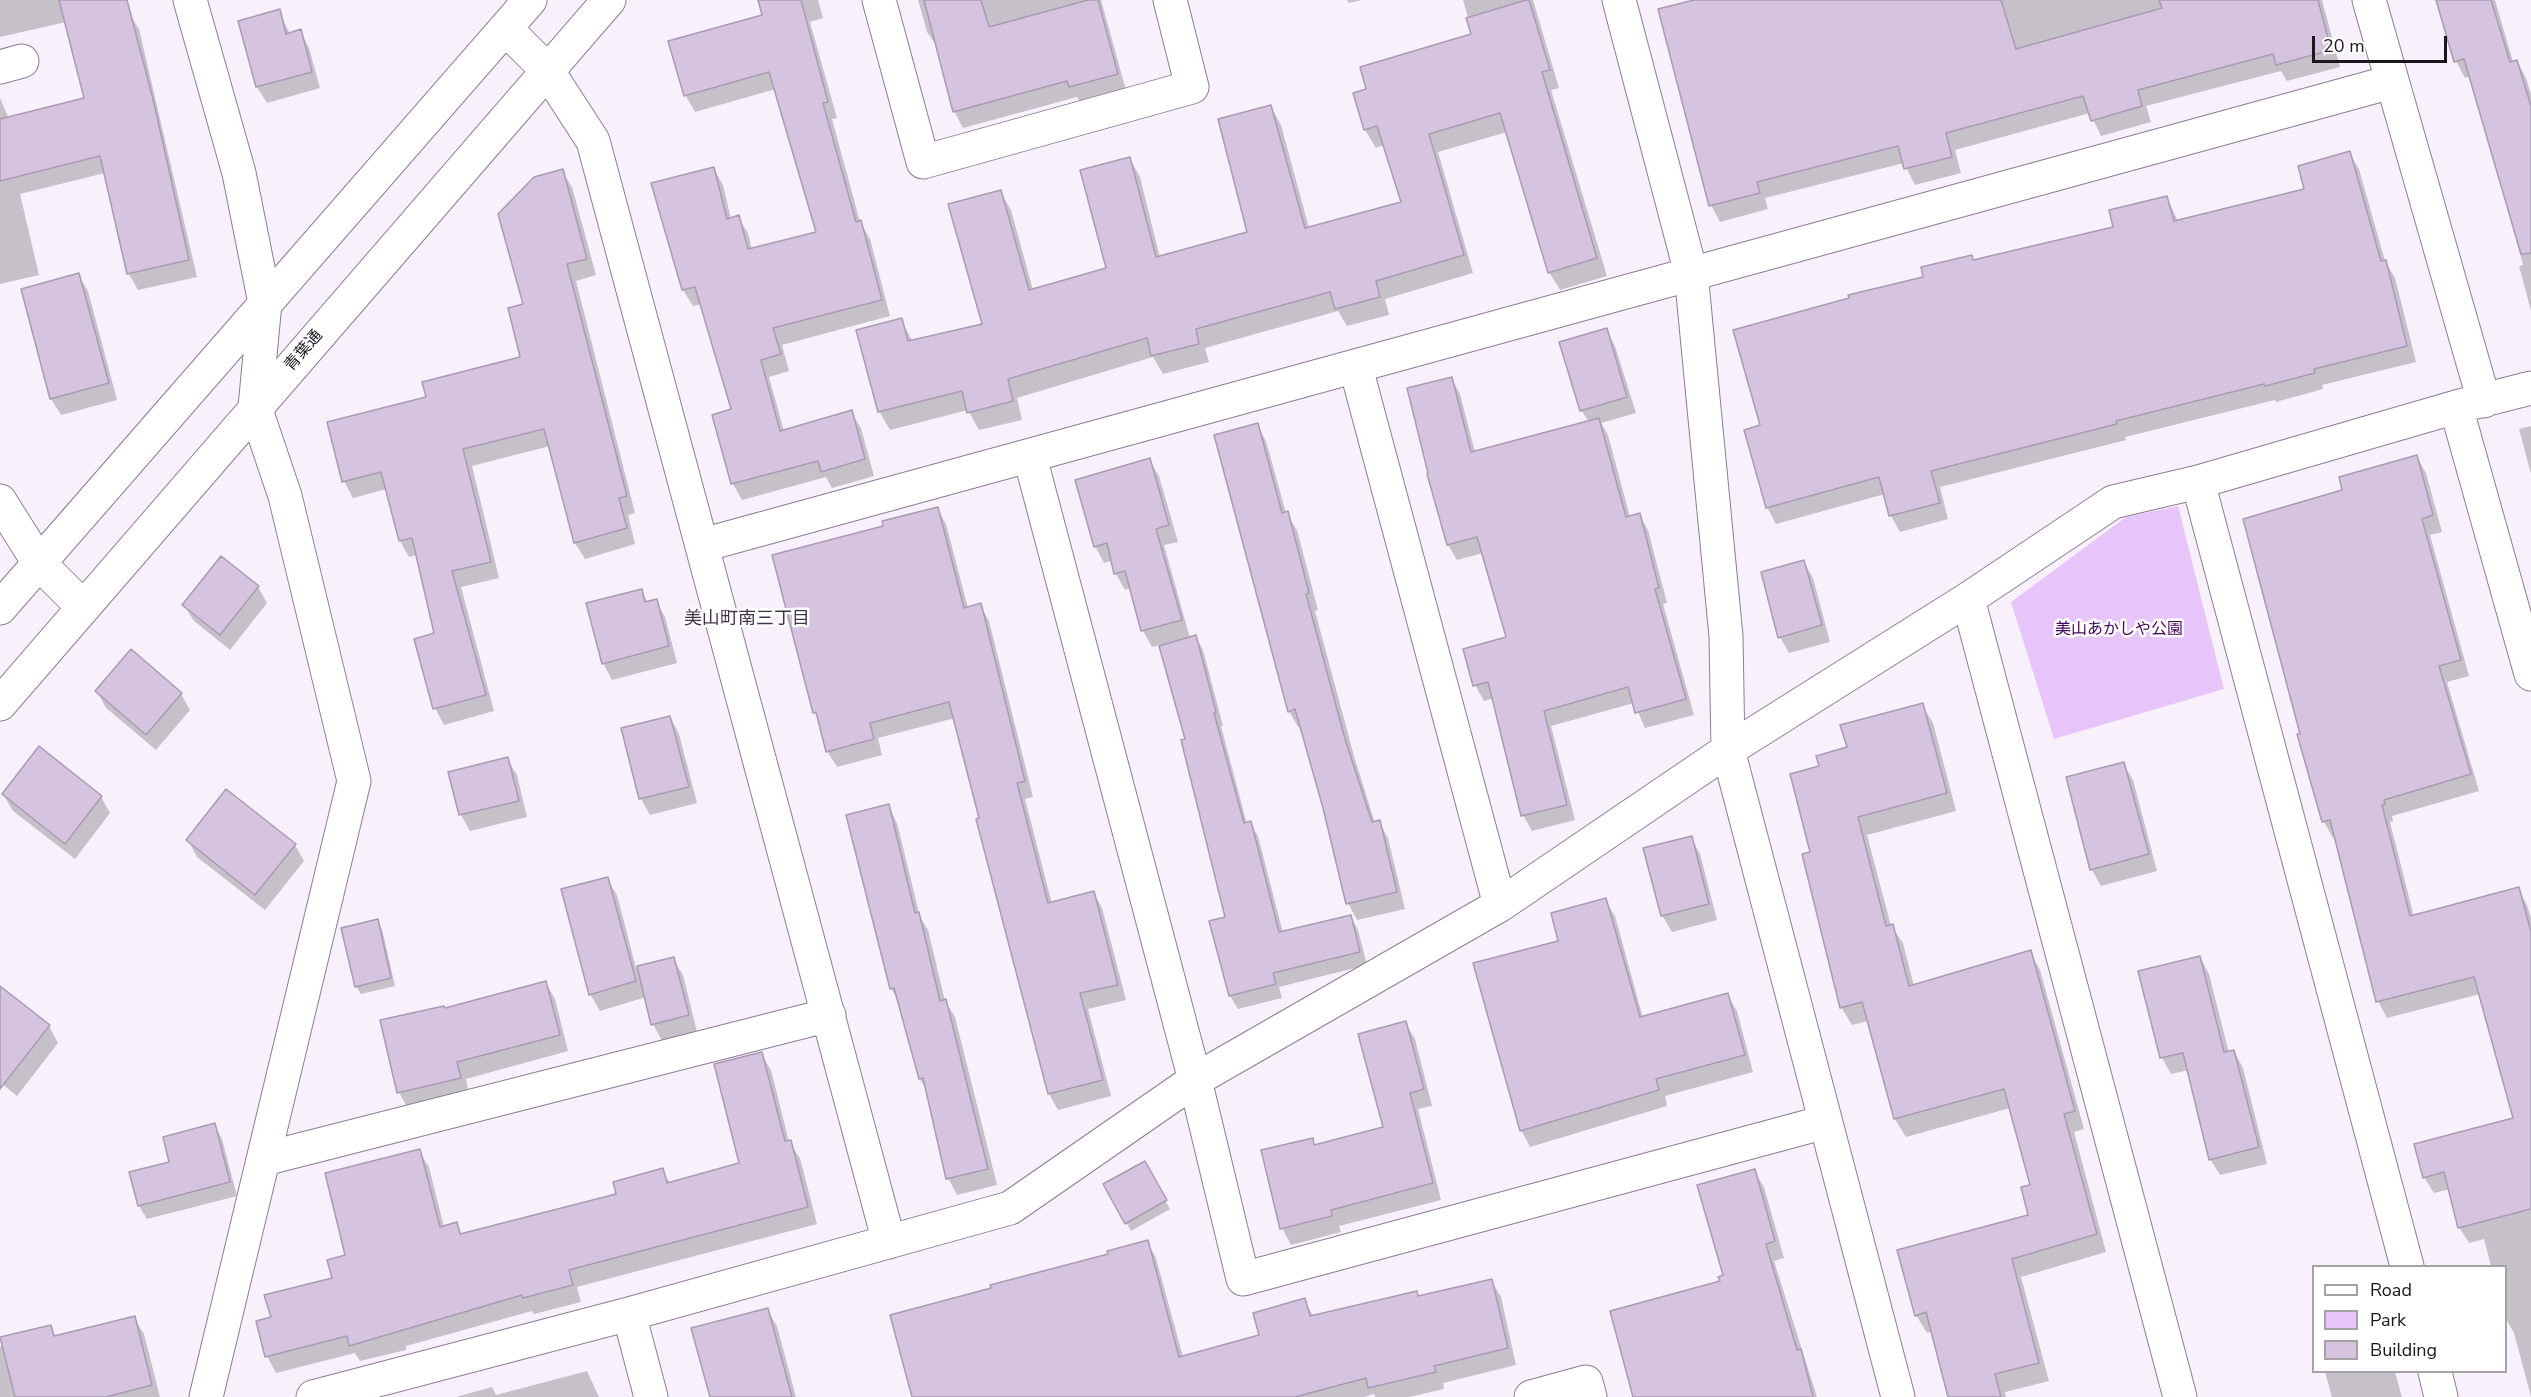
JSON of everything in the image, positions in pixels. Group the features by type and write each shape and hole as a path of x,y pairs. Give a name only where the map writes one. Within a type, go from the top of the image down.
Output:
{"street":[{"path":"190,0 239,173 266,303 255,407 285,496 354,781 206,1397"},
{"path":"0,608 530,0"},
{"name":"青葉通","path":"0,704 609,0"},
{"path":"879,0 923,162 1192,87 1170,0"},
{"path":"1619,0 1691,273 1726,636 1728,750 1898,1397"},
{"path":"2369,0 2470,404 2531,674"},
{"path":"506,29 547,70 593,141 889,1242"},
{"path":"703,545 1356,368 1691,273 2391,82"},
{"path":"1356,368 1500,906"},
{"path":"313,1397 629,1314 1010,1208 1195,1080 1500,906 1728,750 1968,599 2113,502 2198,482 2531,388"},
{"path":"1030,456 1195,1080 1243,1279 1825,1122"},
{"path":"2198,482 2407,1265"},
{"path":"0,501 39,563 83,607"},
{"path":"1968,599 2180,1397"},
{"path":"264,1159 829,1014"},
{"path":"629,1314 651,1397"},
{"path":"2435,1373 2441,1397"},
{"path":"1531,1397 1586,1382 1590,1397"}],"green space":[{"name":"美山あかしや公園","path":"2178,506 2224,689 2054,739 2011,602 2126,517"}],"building":[{"path":"59,0 127,0 154,103 189,260 127,274 100,156 0,181 0,119 84,98"},
{"path":"758,0 801,0 828,102 823,103 856,222 861,220 882,300 773,328 781,354 761,360 780,431 852,410 865,459 821,472 818,461 731,484 712,415 731,409 695,287 682,290 651,183 714,167 727,219 739,215 748,249 816,232 769,72 684,96 668,41 762,15"},
{"path":"924,0 981,0 989,27 1088,0 1098,0 1118,74 1069,87 1067,81 953,112"},
{"path":"1529,0 1550,70 1542,72 1597,258 1548,273 1500,113 1429,134 1464,255 1376,281 1380,297 1335,309 1330,292 1196,329 1199,344 1151,356 1147,338 1008,379 1013,401 967,413 962,391 878,412 856,330 902,318 908,341 982,324 948,204 1001,190 1029,290 1106,268 1080,170 1130,157 1156,257 1247,232 1218,119 1271,105 1305,228 1401,202 1377,126 1364,130 1353,93 1366,89 1360,67 1471,34 1466,18"},
{"path":"1694,0 2001,0 2016,49 2162,8 2159,0 2318,0 2331,50 2276,65 2273,54 2138,90 2142,106 2091,121 2083,96 1946,133 1952,157 1904,169 1898,146 1757,182 1760,193 1709,206 1658,9"},
{"path":"2436,0 2491,0 2510,62 2517,60 2531,106 2531,253 2521,254 2464,59 2454,62"},
{"path":"280,9 286,34 301,29 312,72 256,87 238,21"},
{"path":"2350,151 2381,261 2386,260 2407,346 2314,369 2315,373 2116,421 2117,424 1931,471 1940,503 1889,516 1879,477 1766,508 1744,430 1760,425 1733,330 1849,298 1848,295 1923,277 1921,267 1972,255 1973,260 2113,227 2109,210 2167,196 2174,221 2304,189 2298,166"},
{"path":"563,169 587,259 567,264 627,496 619,498 627,528 574,543 544,429 463,449 491,562 452,571 486,695 433,709 414,639 434,633 412,538 399,541 381,472 342,482 327,422 426,397 422,382 520,357 508,308 523,304 498,214 534,177"},
{"path":"79,273 109,383 50,399 21,289"},
{"path":"1607,328 1627,397 1580,411 1559,342"},
{"path":"1452,377 1471,452 1599,418 1626,517 1640,513 1659,588 1655,589 1686,699 1635,713 1628,687 1544,711 1567,805 1521,816 1488,682 1473,686 1463,649 1506,637 1477,537 1447,545 1427,474 1407,388"},
{"path":"1258,423 1282,513 1288,511 1309,593 1306,594 1345,739 1372,822 1380,820 1397,892 1346,904 1323,808 1295,709 1288,712 1214,435"},
{"path":"2417,455 2433,515 2422,519 2461,660 2439,666 2471,774 2384,800 2385,804 2382,805 2410,916 2519,887 2531,932 2531,1209 2458,1228 2444,1172 2423,1178 2414,1144 2513,1118 2474,977 2376,1002 2330,820 2322,822 2297,734 2300,734 2243,519 2342,490 2339,477"},
{"path":"1150,458 1169,525 1156,529 1182,620 1141,631 1125,571 1114,574 1107,543 1094,547 1075,480"},
{"path":"938,507 964,608 981,603 1025,781 1017,783 1048,903 1094,891 1118,985 1080,993 1103,1080 1048,1094 976,819 979,818 949,702 870,723 874,739 826,752 816,712 813,713 772,555 883,526 882,521"},
{"path":"221,556 259,586 220,635 182,605"},
{"path":"1804,560 1822,625 1778,638 1761,572"},
{"path":"642,589 645,602 657,599 669,646 602,664 586,603"},
{"path":"1196,635 1216,712 1214,713 1244,823 1251,821 1279,932 1351,915 1360,952 1273,973 1276,984 1229,996 1209,921 1225,917 1181,740 1185,739 1159,646"},
{"path":"131,649 182,693 146,735 95,691"},
{"path":"1923,703 1947,793 1858,817 1886,926 1893,924 1909,986 2031,950 2075,1111 2064,1114 2097,1234 2012,1259 2039,1363 1995,1374 2001,1397 1948,1397 1926,1312 1915,1316 1897,1250 2028,1215 2021,1187 2030,1185 2004,1089 1894,1119 1862,1002 1840,1008 1802,854 1810,852 1790,774 1819,766 1816,756 1847,747 1840,725"},
{"path":"670,716 689,787 639,799 621,728"},
{"path":"39,746 102,796 65,844 2,794"},
{"path":"508,757 519,801 459,815 448,772"},
{"path":"2124,762 2149,854 2090,870 2066,777"},
{"path":"226,789 296,844 255,895 186,840"},
{"path":"889,804 915,913 919,912 940,1001 946,999 988,1169 946,1179 923,1078 919,1079 894,988 890,989 846,815"},
{"path":"1692,836 1709,904 1661,916 1643,848"},
{"path":"608,877 636,981 589,995 561,889"},
{"path":"1606,898 1640,1017 1728,993 1745,1055 1656,1079 1659,1090 1520,1131 1473,963 1558,941 1551,913"},
{"path":"378,919 391,978 355,987 341,928"},
{"path":"2200,956 2224,1052 2234,1050 2259,1147 2209,1160 2183,1053 2160,1058 2138,971"},
{"path":"674,957 689,1015 651,1025 637,966"},
{"path":"546,981 560,1035 457,1062 461,1078 397,1093 380,1020 444,1006 445,1008"},
{"path":"0,986 50,1025 0,1089"},
{"path":"1406,1021 1424,1089 1410,1093 1433,1183 1331,1210 1332,1216 1280,1229 1261,1150 1313,1138 1314,1145 1383,1127 1358,1034"},
{"path":"762,1052 785,1141 791,1140 808,1207 569,1270 573,1285 523,1298 522,1295 349,1346 347,1336 265,1357 256,1321 271,1317 264,1295 332,1278 327,1260 345,1255 325,1173 420,1149 440,1227 457,1222 460,1234 616,1194 613,1182 663,1168 667,1183 739,1163 714,1064"},
{"path":"215,1123 230,1182 138,1206 129,1172 169,1162 163,1137"},
{"path":"1145,1161 1167,1200 1125,1224 1103,1184"},
{"path":"1755,1169 1775,1241 1766,1244 1797,1350 1801,1349 1813,1397 1633,1397 1610,1311 1720,1281 1718,1277 1723,1275 1697,1185"},
{"path":"1148,1240 1179,1357 1259,1335 1253,1313 1305,1298 1310,1316 1417,1291 1418,1296 1492,1279 1508,1348 1434,1366 1436,1372 1368,1388 1366,1378 1295,1397 912,1397 890,1315 991,1288 990,1285 1108,1254 1107,1251"},
{"path":"768,1308 792,1397 710,1397 691,1328"},
{"path":"135,1316 152,1385 106,1397 15,1397 0,1337 51,1325 54,1336"}],"district":[{"name":"美山町南三丁目","path":"747,620"}]}
